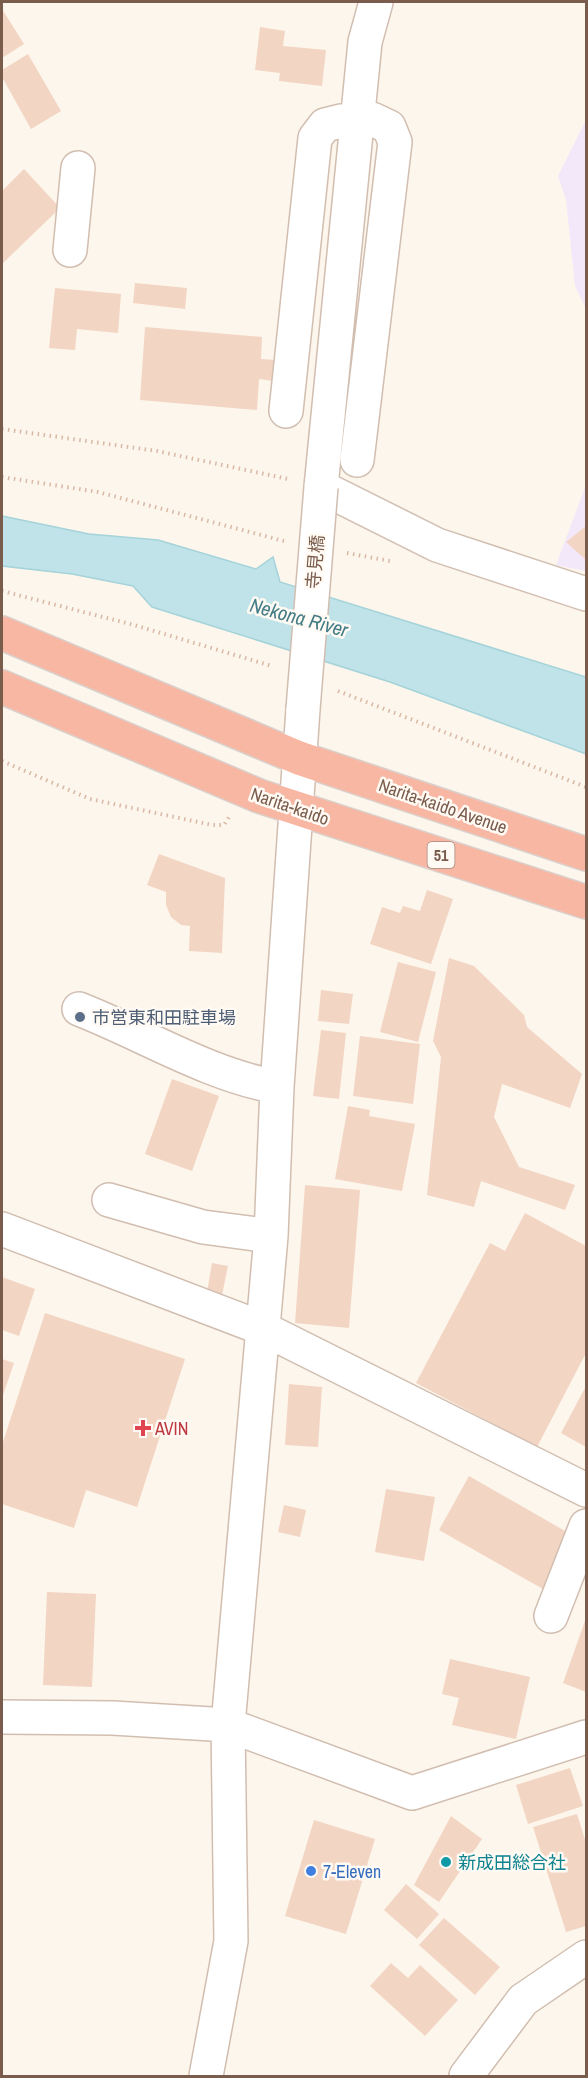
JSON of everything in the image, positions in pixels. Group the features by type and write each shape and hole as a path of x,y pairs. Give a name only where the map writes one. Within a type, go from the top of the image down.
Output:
{"highway":[{"path":"2,633 299,758"},
{"name":"Narita-kaido","path":"2,687 224,783 296,809 586,902"},
{"name":"Narita-kaido Avenue","path":"299,758 586,854"}],"street":[{"name":"寺見橋","path":"207,2076 231,1941 228,1725 271,1236 277,1087 299,758 321,487 365,42 376,2"},
{"path":"286,411 315,138 325,125 358,119 380,121 389,127 395,142 357,460"},
{"path":"70,250 78,168"},
{"path":"321,487 437,545 586,594"},
{"path":"79,1009 212,1068 248,1081 277,1087"},
{"path":"109,1200 203,1227 271,1236"},
{"path":"2,1229 264,1329 586,1490"},
{"path":"551,1616 586,1526"},
{"path":"2,1717 113,1718 228,1725 412,1793 586,1737"},
{"path":"466,2076 523,2000 586,1957"}],"path":[{"path":"2,429 157,451 321,487"},
{"path":"2,762 90,799 122,803 212,825 225,825 230,816"}],"shaded area":[{"path":"586,120 586,309 575,286 566,200 558,176"},
{"path":"586,485 586,571 556,565"}],"water":[{"name":"Nekona River","path":"2,516 89,534 158,540 256,569 273,557 280,582 586,677 586,754 390,682 152,607 133,586 72,574 2,566"}],"building":[{"path":"2,9 24,44 2,58"},
{"path":"260,27 285,31 283,46 326,50 322,86 279,81 280,73 255,70"},
{"path":"28,54 61,111 31,129 2,77 2,70"},
{"path":"24,169 60,208 2,264 2,191"},
{"path":"135,283 187,288 185,309 133,303"},
{"path":"55,288 121,294 118,333 77,329 75,350 49,348"},
{"path":"145,327 262,337 261,359 275,360 273,381 259,379 257,410 140,400"},
{"path":"586,526 586,560 566,542"},
{"path":"159,854 225,878 222,953 189,951 190,926 181,925 171,917 166,905 166,892 147,885"},
{"path":"427,890 453,899 431,964 370,944 382,907 400,913 403,906 420,911"},
{"path":"449,958 474,966 524,1015 527,1027 582,1074 570,1108 502,1084 494,1117 519,1167 575,1185 565,1210 481,1181 474,1207 427,1195 441,1057 433,1041"},
{"path":"398,962 436,972 418,1042 380,1032"},
{"path":"321,990 353,994 349,1024 318,1021"},
{"path":"321,1030 346,1033 339,1099 313,1096"},
{"path":"360,1036 420,1044 413,1104 353,1096"},
{"path":"172,1079 219,1096 192,1171 145,1154"},
{"path":"348,1106 370,1110 369,1116 415,1124 402,1191 335,1179"},
{"path":"305,1185 360,1190 349,1328 295,1323"},
{"path":"525,1213 586,1246 586,1353 537,1447 416,1383 490,1243 505,1251"},
{"path":"212,1263 228,1266 222,1295 207,1292"},
{"path":"2,1277 35,1289 19,1336 2,1330"},
{"path":"45,1313 185,1359 137,1507 86,1490 74,1528 2,1504 2,1445"},
{"path":"2,1359 14,1363 2,1398"},
{"path":"289,1384 322,1387 318,1447 285,1445"},
{"path":"586,1386 586,1447 561,1433"},
{"path":"469,1476 572,1535 543,1589 439,1530"},
{"path":"386,1489 435,1497 424,1561 375,1552"},
{"path":"284,1505 306,1510 300,1537 278,1532"},
{"path":"47,1592 96,1594 92,1687 43,1685"},
{"path":"586,1618 586,1692 563,1683"},
{"path":"450,1659 530,1677 516,1739 452,1725 459,1698 442,1694"},
{"path":"570,1768 583,1806 528,1824 516,1785"},
{"path":"577,1814 586,1843 586,1926 566,1932 533,1827"},
{"name":"新成田総合社","path":"451,1816 482,1839 439,1902 414,1885"},
{"path":"314,1820 375,1839 346,1934 285,1916"},
{"path":"406,1884 439,1914 417,1939 384,1910"},
{"path":"444,1918 500,1967 475,1995 419,1945"},
{"path":"391,1963 408,1978 420,1965 458,2000 425,2036 370,1986"}],"place":[{"name":"市営東和田駐車場","path":"80,1017"},
{"name":"AVIN","path":"143,1428"},
{"name":"新成田総合社","path":"446,1862"},
{"name":"7-Eleven","path":"311,1871"}]}
